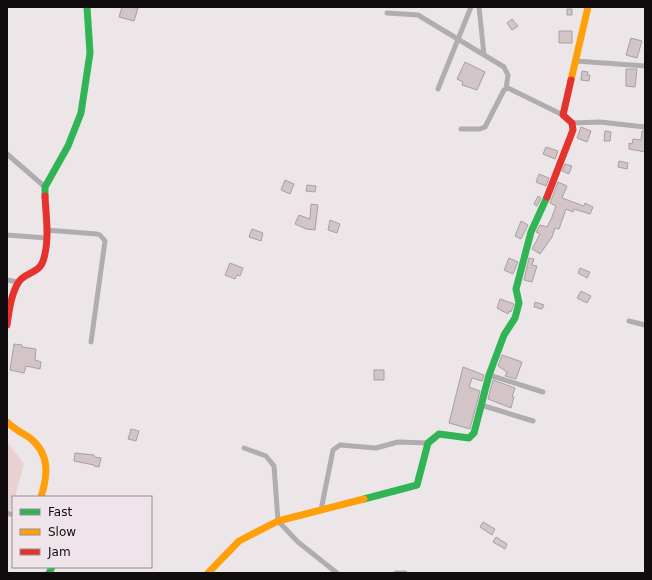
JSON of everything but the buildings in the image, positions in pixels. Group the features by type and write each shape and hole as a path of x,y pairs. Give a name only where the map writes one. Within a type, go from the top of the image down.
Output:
{"street":[{"path":"7,325 10,306 18,282 26,275 38,270 43,262 46,238 45,187 68,146 81,113 90,53 87,7"},
{"path":"438,89 471,7"},
{"path":"479,7 484,56"},
{"path":"563,115 588,7"},
{"path":"387,13 418,15 504,67 507,72 506,89 485,127 480,129 461,129"},
{"path":"576,61 645,66"},
{"path":"506,89 508,88 563,115 572,123 600,122 645,127"},
{"path":"208,573 238,541 278,522 417,485 428,443 439,434 469,438 474,433 489,375 504,336 515,318 520,303 516,289 531,232 550,190 572,130 572,123"},
{"path":"7,154 45,187"},
{"path":"46,230 97,234 100,235 105,242 91,342"},
{"path":"7,235 46,238"},
{"path":"7,280 18,282"},
{"path":"629,321 645,325"},
{"path":"489,375 543,392"},
{"path":"481,404 533,421"},
{"path":"7,422 13,429 32,440 44,453 48,467 47,479 41,496"},
{"path":"321,510 333,450 336,446 376,448 398,442 428,443"},
{"path":"244,448 266,456 271,460 274,466 278,522 298,542 337,573"},
{"path":"396,573 405,573"}],"shaded area":[{"path":"7,442 24,464 15,496 12,496 7,525"}],"traffic: fast":[{"path":"45,196 45,187 68,146 81,113 90,53 87,7"},
{"path":"364,499 417,485 428,443 439,434 469,438 474,433 489,375 504,335 515,318 519,303 516,289 531,232 547,197"},
{"path":"49,573 52,568"}],"traffic: slow":[{"path":"571,80 588,7"},
{"path":"7,422 30,438 37,444 41,451 46,465 45,481 41,496"},
{"path":"208,573 239,541 278,521 364,499"}],"traffic: jam":[{"path":"547,197 573,130 572,123 563,115 571,80"},
{"path":"7,325 12,298 18,283 21,279 35,271 43,261 47,237 45,196"}]}
